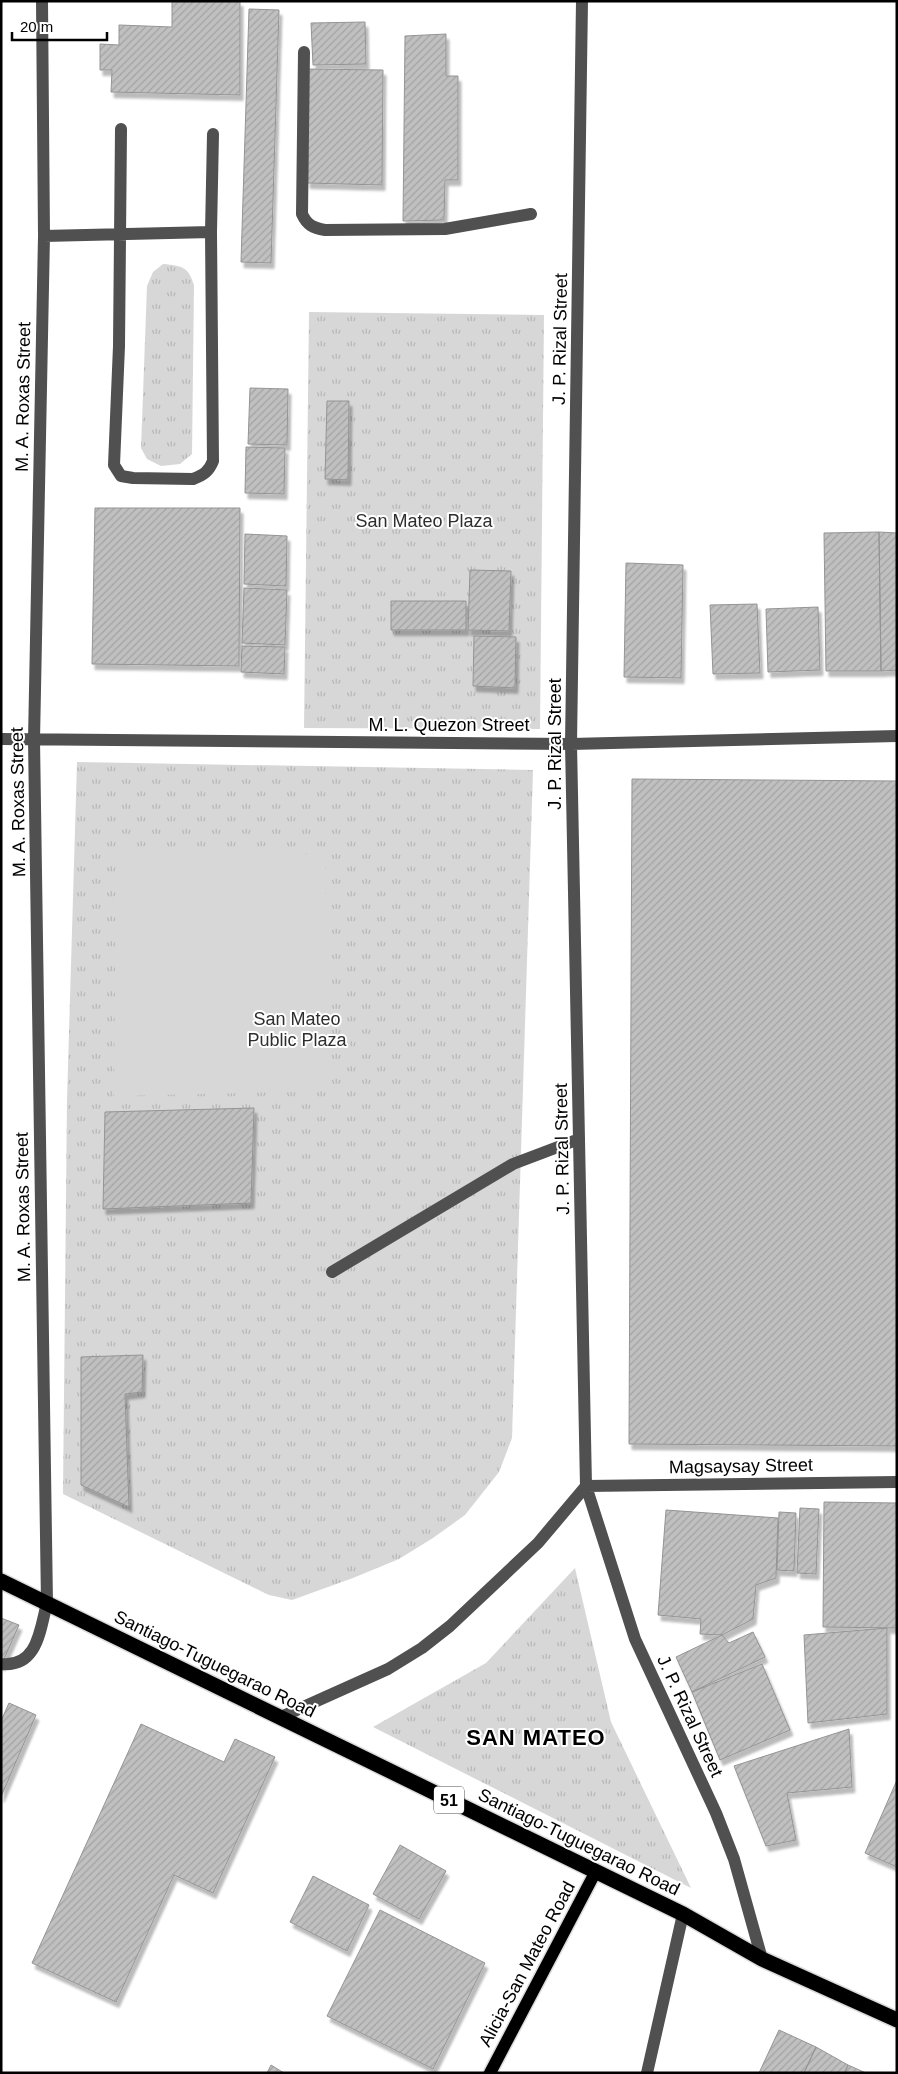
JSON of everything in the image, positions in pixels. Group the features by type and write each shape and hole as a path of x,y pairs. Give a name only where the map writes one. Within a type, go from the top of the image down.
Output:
{"highway":[{"name":"Santiago-Tuguegarao Road","path":"1,1581 683,1914 762,1959 897,2020"}],"main road":[{"name":"Alicia-San Mateo Road","path":"490,2073 596,1871"}],"street":[{"name":"M. A. Roxas Street","path":"1,1664 16,1663 24,1660 33,1651 47,1603 34,740 44,236 42,1"},
{"name":"J. P. Rizal Street","path":"582,1 571,744 586,1486 635,1639 716,1813 734,1859 762,1959"},
{"path":"304,52 302,214 306,222 314,228 325,230 445,229 531,214"},
{"path":"121,129 119,346 114,465 121,476 133,478 194,478 202,476 209,470 213,461 211,232 213,134"},
{"path":"44,236 211,232"},
{"name":"M. L. Quezon Street","path":"1,739 571,744 897,736"},
{"path":"332,1272 513,1164 579,1140"},
{"name":"Magsaysay Street","path":"586,1486 897,1482"},
{"path":"281,1718 374,1676 401,1662 422,1648 450,1626 538,1543 586,1486"},
{"path":"647,2073 683,1914"}],"green space":[{"path":"163,264 183,268 189,274 194,285 192,454 180,464 161,466 147,459 141,448 147,286 153,272"},
{"name":"San Mateo Plaza","path":"309,312 544,315 540,729 304,728"},
{"name":"San Mateo Public Plaza","path":"77,762 533,770 512,1438 499,1472 465,1515 399,1559 292,1600 269,1595 63,1494 67,1100"},
{"path":"116,847 325,855 326,1091 114,1096"},
{"path":"575,1568 611,1722 691,1888 373,1727 486,1663"}],"building":[{"path":"172,1 240,1 240,95 111,92 112,70 100,70 100,44 119,45 119,25 172,27"},
{"path":"249,9 279,10 271,263 241,262"},
{"path":"365,22 366,64 313,65 311,23"},
{"path":"446,34 446,76 458,76 458,180 445,180 444,220 403,221 405,36"},
{"path":"308,69 383,70 382,185 307,183"},
{"path":"250,388 288,389 287,445 248,444"},
{"path":"327,401 349,401 348,480 325,479"},
{"path":"246,447 285,448 284,494 245,493"},
{"path":"95,508 240,508 239,666 92,664"},
{"path":"879,532 897,533 897,670 881,671"},
{"path":"879,532 881,671 826,671 824,533"},
{"path":"245,534 287,536 286,586 244,584"},
{"path":"626,563 683,565 681,678 624,677"},
{"path":"470,570 511,571 509,631 468,630"},
{"path":"244,588 287,590 285,645 242,643"},
{"path":"391,601 466,601 466,630 391,630"},
{"path":"757,604 760,673 713,674 710,605"},
{"path":"818,607 820,670 768,672 766,609"},
{"path":"474,636 516,637 515,688 473,686"},
{"path":"242,646 285,647 284,674 241,672"},
{"path":"632,779 897,781 897,1446 629,1444"},
{"path":"254,1108 251,1203 103,1209 105,1112"},
{"path":"143,1355 142,1392 125,1394 129,1507 81,1485 81,1357"},
{"path":"824,1502 897,1503 897,1628 823,1627"},
{"path":"800,1508 819,1509 816,1574 797,1573"},
{"path":"666,1510 778,1518 776,1578 756,1585 753,1619 722,1635 700,1634 701,1619 658,1615"},
{"path":"779,1512 796,1513 794,1571 777,1570"},
{"path":"1,1618 19,1625 1,1666"},
{"path":"887,1628 887,1714 808,1723 804,1635"},
{"path":"753,1632 765,1657 692,1692 676,1657 722,1635 729,1643"},
{"path":"762,1664 790,1730 720,1760 692,1692"},
{"path":"9,1703 36,1715 1,1797 1,1721"},
{"path":"141,1724 224,1762 235,1739 275,1757 213,1893 174,1875 116,2002 32,1963"},
{"path":"849,1729 852,1787 787,1793 796,1840 766,1846 734,1766"},
{"path":"897,1780 897,1867 865,1853"},
{"path":"400,1845 446,1871 419,1919 373,1894"},
{"path":"313,1876 369,1905 347,1951 290,1922"},
{"path":"380,1910 485,1963 433,2069 327,2016"},
{"path":"779,2030 816,2047 804,2073 759,2073"},
{"path":"816,2047 848,2065 844,2073 804,2073"},
{"path":"271,2065 284,2073 267,2073"},
{"path":"848,2065 866,2073 845,2073"}],"district":[{"name":"SAN MATEO","path":"536,1737"}]}
